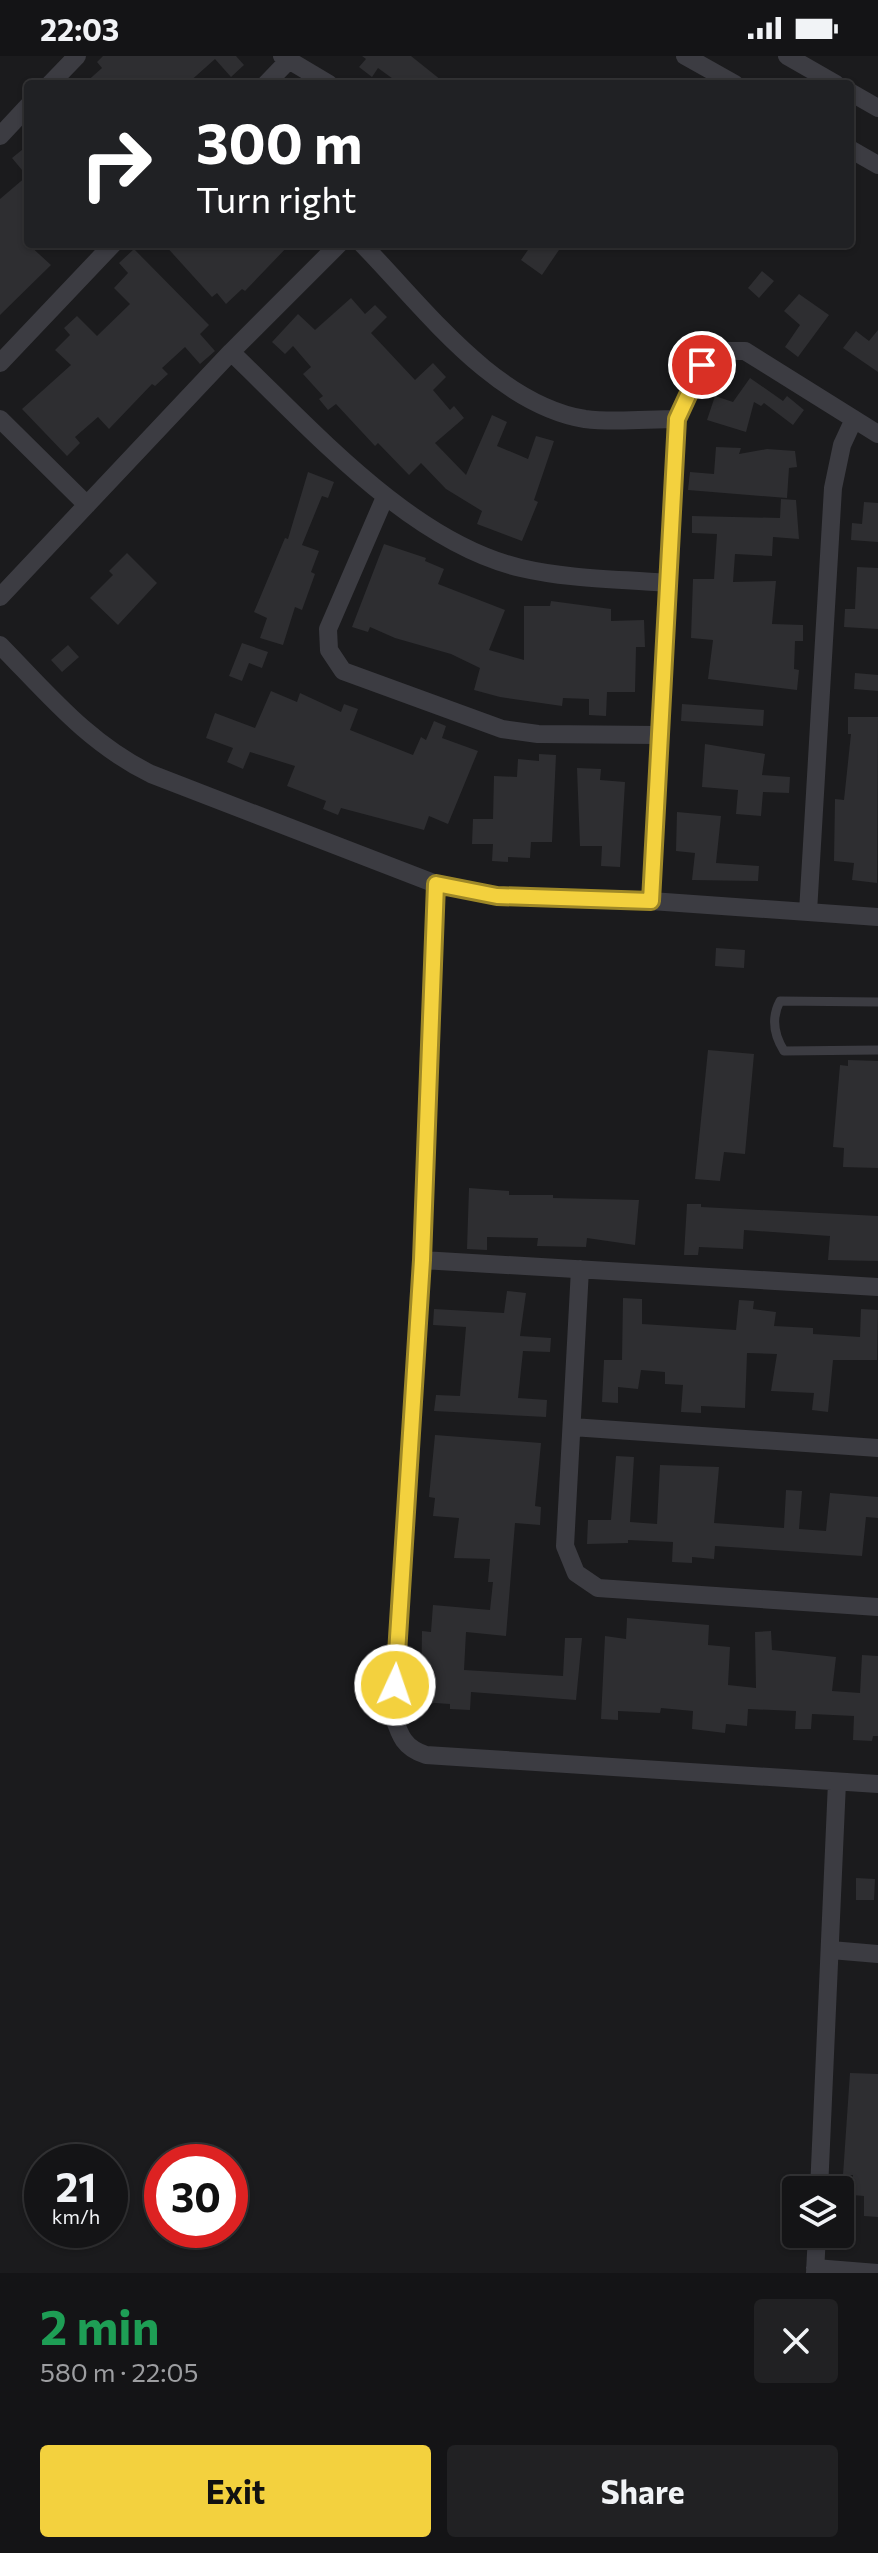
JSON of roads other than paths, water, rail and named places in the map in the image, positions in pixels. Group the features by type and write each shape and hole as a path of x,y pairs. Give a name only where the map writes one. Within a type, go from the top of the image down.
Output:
{"street":[{"path":"54,80 77,56"},
{"path":"685,56 728,80"},
{"path":"787,56 829,80"},
{"path":"269,80 286,58 322,80"},
{"path":"854,94 878,108"},
{"path":"0,136 24,110"},
{"path":"854,151 878,165"},
{"path":"0,363 109,248"},
{"path":"0,597 231,352 335,248"},
{"path":"366,248 482,367 522,395 585,419 677,419"},
{"path":"651,901 677,419 702,365 718,351 745,351 878,434"},
{"path":"231,352 385,497 482,554 518,567 560,575 666,583"},
{"path":"0,419 87,505"},
{"path":"808,912 833,488 842,445 854,419"},
{"path":"385,497 328,629 329,650 343,671 502,729 538,734 658,735"},
{"path":"0,645 92,739 115,756 151,774 436,884 497,896 651,901 878,917"},
{"path":"436,884 422,1260 393,1715 404,1743 426,1755 878,1784"},
{"path":"422,1260 878,1287"},
{"path":"580,1269 565,1546 583,1581 598,1588 878,1607"},
{"path":"572,1427 878,1448"},
{"path":"820,2176 837,1782"},
{"path":"831,1950 878,1954"},
{"path":"816,2248 815,2271 878,2273"}],"lane":[{"path":"878,1002 780,1001 775,1010 775,1037 784,1051 878,1050"}]}
